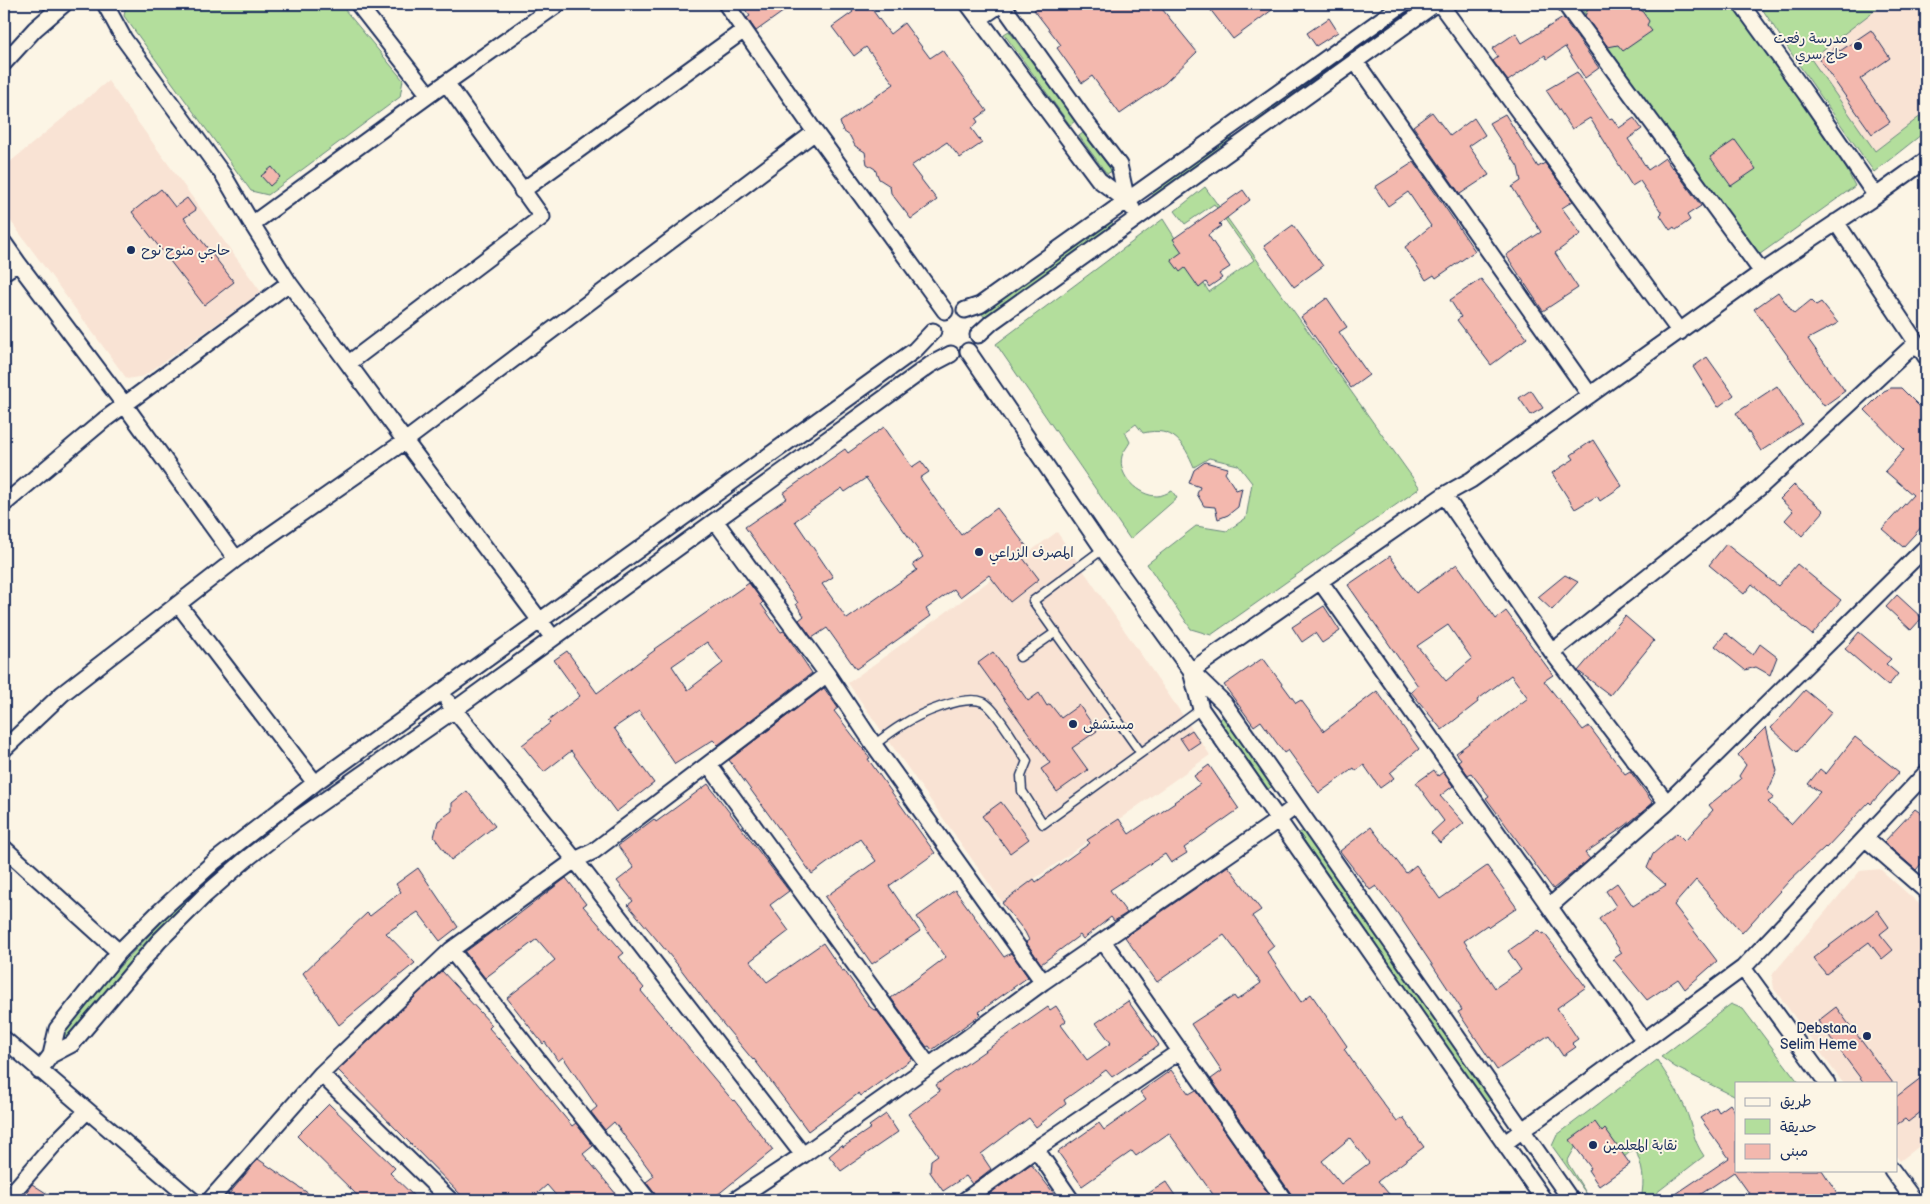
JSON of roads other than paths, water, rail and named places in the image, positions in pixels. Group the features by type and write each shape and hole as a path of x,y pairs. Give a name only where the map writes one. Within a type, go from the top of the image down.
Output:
{"street":[{"path":"4,63 35,30 64,4"},
{"path":"105,4 124,39 224,176 290,283 405,441 553,638"},
{"path":"358,4 429,95"},
{"path":"252,224 558,4"},
{"path":"726,4 815,132 944,311"},
{"path":"968,4 1099,180 1127,201 1138,217"},
{"path":"979,19 1001,4 1119,165 1127,201"},
{"path":"965,310 980,305 1403,4"},
{"path":"978,335 992,322 1246,138 1435,4"},
{"path":"1440,4 1680,332"},
{"path":"1565,4 1762,272"},
{"path":"1740,4 1806,94 1876,196"},
{"path":"522,191 744,30"},
{"path":"1355,61 1590,396"},
{"path":"349,363 542,218 447,84"},
{"path":"1066,136 1086,122"},
{"path":"1236,123 1246,138"},
{"path":"4,749 62,694 236,559 405,441 815,132"},
{"path":"1191,671 1444,495 1471,480 1762,272 1876,196 1926,160"},
{"path":"1836,222 1926,357"},
{"path":"4,243 236,559"},
{"path":"4,272 18,263"},
{"path":"4,504 46,466 124,404 290,283"},
{"path":"39,1070 52,1055 72,1044 159,941 245,860 292,823 454,710 716,522 930,365 951,354 968,351 973,347 978,335 978,323 965,310 955,308 944,311 936,320 933,331 915,350 315,783 215,861 119,952 57,1029 52,1055"},
{"path":"933,331 936,343 951,354"},
{"path":"1552,652 1760,488 1916,343"},
{"path":"968,351 1104,549 1191,671 1224,703 1571,1200"},
{"path":"1444,495 1552,652 1667,803"},
{"path":"716,522 827,674 874,745 1043,982"},
{"path":"1550,906 1667,803 1926,547"},
{"path":"1320,581 1644,1041"},
{"path":"178,604 315,783"},
{"path":"1191,671 1201,710 1544,1200"},
{"path":"210,1200 321,1074 451,950 574,860 594,851 827,674"},
{"path":"441,693 574,860 803,1155"},
{"path":"709,765 929,1066"},
{"path":"1505,1143 1743,968 1926,773"},
{"path":"735,1200 803,1155 1043,982 1296,806"},
{"path":"1866,839 1926,891"},
{"path":"4,848 119,952"},
{"path":"1103,941 1284,1200"},
{"path":"451,950 648,1200"},
{"path":"1743,968 1826,1082"},
{"path":"4,1039 192,1200"},
{"path":"965,1200 1180,1051"},
{"path":"321,1074 450,1200"},
{"path":"6,1200 57,1141 87,1111"},
{"path":"1036,1149 1071,1200"},
{"path":"1893,1172 1914,1200"}],"lane":[{"path":"1104,549 1033,600 1141,753"},
{"path":"1020,657 1056,632"},
{"path":"874,745 902,724 932,710 969,700 984,702 993,711 1027,761 1021,776 1022,791 1043,824 1201,710"}],"place":[{"name":"مدرسة رفعت حاج سري","path":"1858,46"},
{"name":"حاجي منوح نوح","path":"131,250"},
{"name":"المصرف الزراعي","path":"979,552"},
{"name":"مستشفى","path":"1073,724"},
{"name":"Debstana Selim Heme","path":"1867,1036"},
{"name":"نقابة المعلمين","path":"1593,1145"}]}
